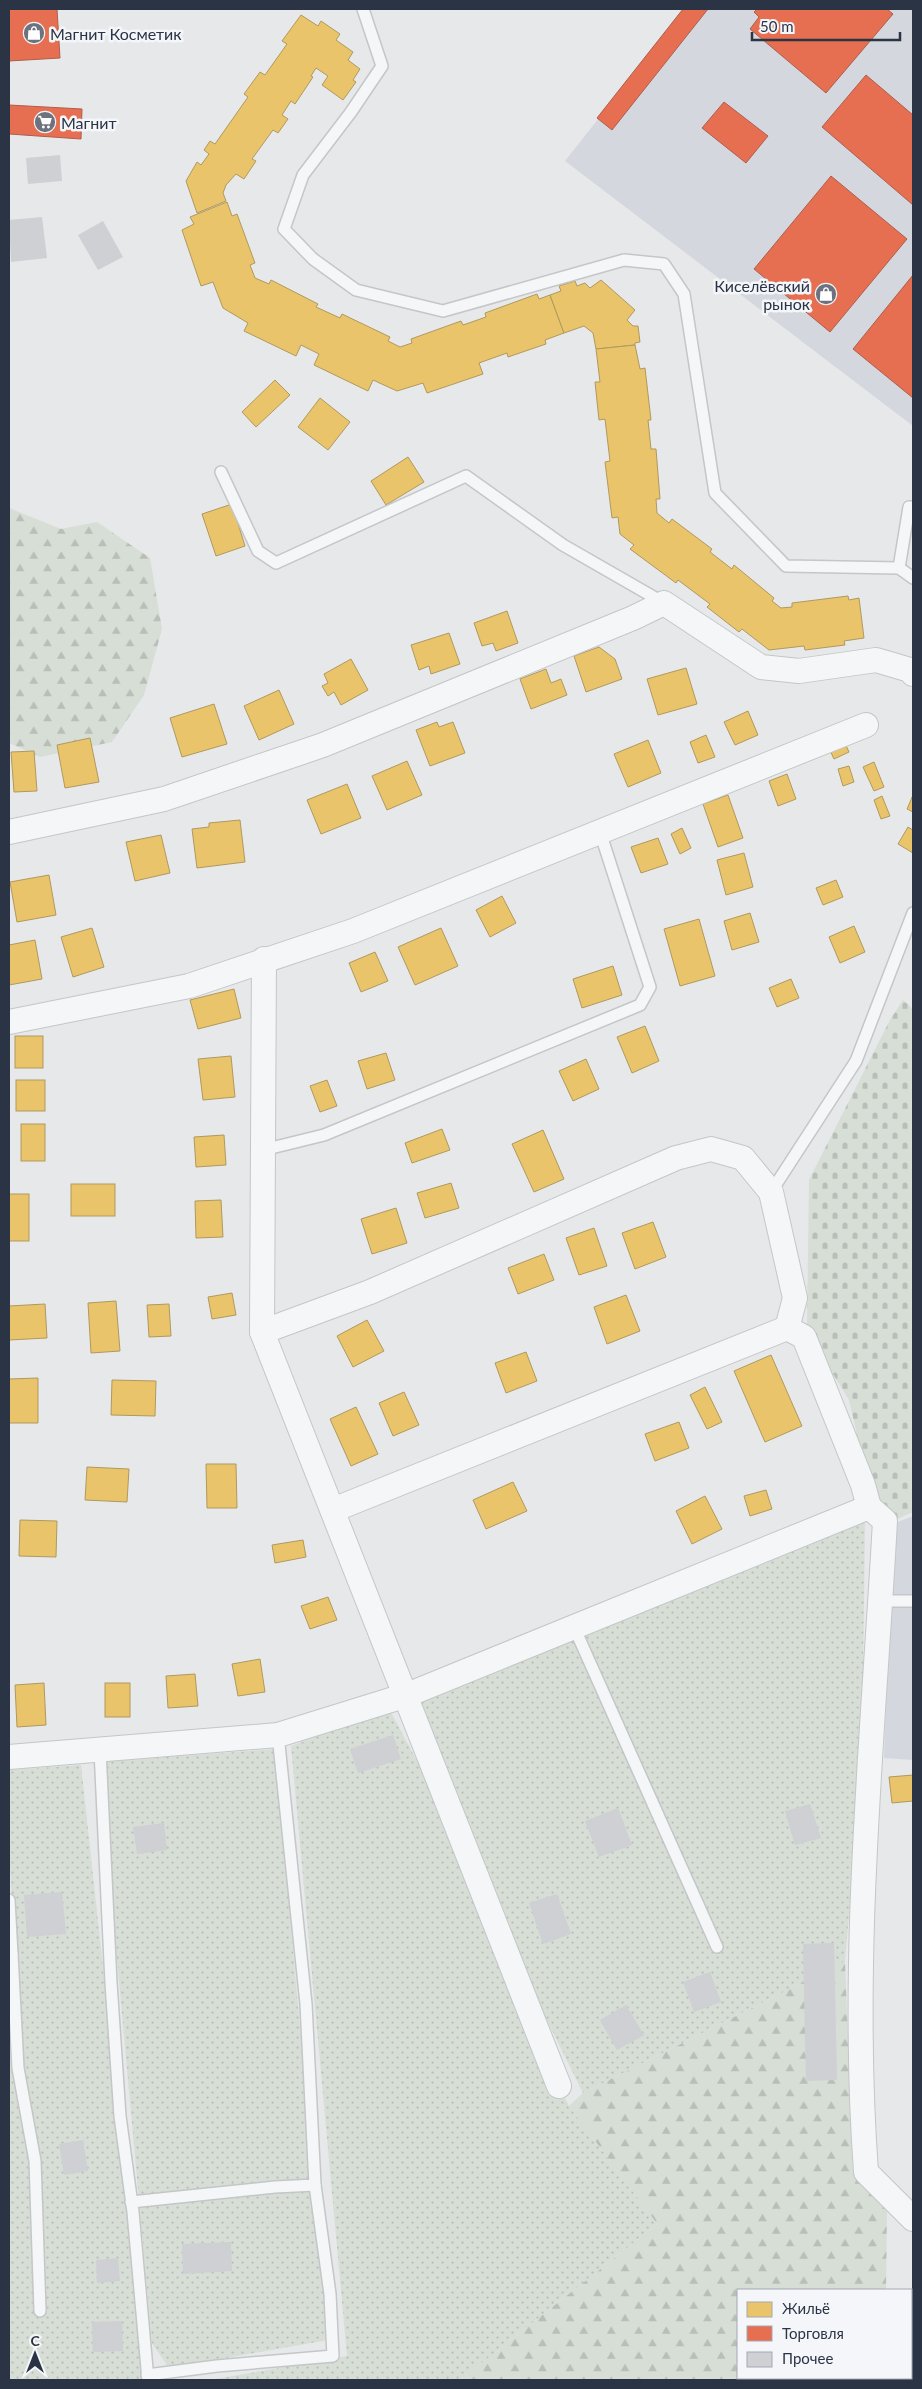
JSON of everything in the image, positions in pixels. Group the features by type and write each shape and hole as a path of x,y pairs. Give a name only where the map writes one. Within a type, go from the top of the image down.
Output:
{"street":[{"path":"9,832 164,799 323,745 634,618 664,603 761,667 799,671 876,660 910,670 913,674"},
{"path":"9,1022 189,986 354,931 866,725"},
{"path":"264,960 262,1332 560,2086"},
{"path":"262,1332 370,1292 676,1158 711,1149 743,1158 771,1192 795,1298 787,1328"},
{"path":"333,1510 787,1328 804,1337 863,1485 869,1507 885,1521 860,1964 861,2104 866,2172 913,2219"},
{"path":"9,1757 278,1735 406,1694 869,1507"}],"lane":[{"path":"363,9 382,66 351,112 303,175 284,229 313,259 356,290 442,311 624,260 664,264 684,294 715,494 786,566 899,568 913,578"},
{"path":"221,472 258,551 276,563 466,476 564,545 664,603"},
{"path":"899,568 909,507 913,507"},
{"path":"263,1150 324,1136 640,1004 650,988 600,832"},
{"path":"771,1192 856,1061 913,912"},
{"path":"880,1601 913,1601"},
{"path":"574,1627 717,1948"},
{"path":"100,1750 119,2099 148,2378 216,2366 333,2356 330,2294 315,2185 306,2004 278,1735"},
{"path":"9,1900 18,2068 35,2161 40,2311"},
{"path":"131,2202 274,2187 315,2185"}],"shaded area":[{"name":"Киселёвский рынок","path":"685,9 913,9 913,426 565,161"},
{"path":"913,1516 913,1760 884,1758 893,1524"}],"green space":[{"path":"9,508 61,529 97,522 150,558 162,629 144,695 112,742 40,757 9,743"},
{"path":"903,1000 913,1009 913,1512 895,1520 870,1491 849,1400 807,1332 809,1180 890,1020"},
{"path":"865,1522 862,1760 845,1961 583,2093 531,1988 407,1703 591,1624"},
{"path":"389,1709 424,1774 510,1986 569,2106 657,2224 460,2380 210,2380 347,2356 291,1746"},
{"path":"275,1749 328,2340 169,2368 152,2343 99,1762"},
{"path":"81,1765 121,2133 143,2380 9,2380 9,1962 15,1960 9,1847 9,1770"},
{"path":"845,1961 853,2172 887,2204 886,2289 737,2289 737,2379 886,2380 460,2380 657,2224 569,2106 583,2093"}],"building: Жильё":[{"path":"301,15 318,26 321,21 340,34 336,40 353,52 348,60 360,69 353,80 356,82 343,100 322,85 328,76 316,68 311,76 313,77 295,104 291,101 282,115 288,119 278,133 273,130 252,159 256,161 244,179 236,174 226,185 223,193 226,201 197,213 186,181 197,162 201,165 209,154 204,150 210,141 215,144 248,97 244,94 260,72 265,75 287,44 282,41"},
{"path":"227,202 232,216 237,214 255,263 250,265 255,278 269,284 271,280 318,304 316,307 340,318 342,314 390,337 388,341 400,347 412,343 411,339 461,321 463,325 486,317 485,313 537,294 539,299 550,295 564,333 545,340 546,344 508,357 507,353 479,363 483,374 427,393 423,383 397,391 373,380 368,391 314,365 319,354 301,345 296,356 244,331 248,323 223,308 213,282 201,286 182,230 194,224 190,217"},
{"path":"601,280 635,310 627,320 633,326 638,326 640,342 635,343 635,345 596,349 593,333 584,326 564,333 550,295 561,291 559,286 575,281 577,286 585,283 590,288"},
{"path":"635,345 640,369 645,368 651,420 648,420 651,449 656,449 660,499 656,499 657,513 669,523 672,519 712,549 710,552 732,569 734,565 774,598 772,601 781,608 792,607 792,603 848,596 849,600 859,598 864,638 844,641 845,645 805,650 804,646 769,650 742,629 739,632 707,607 710,604 678,580 676,583 630,549 634,545 620,534 618,517 612,518 605,462 610,461 605,419 599,420 595,382 600,382 596,349"},
{"path":"275,380 290,395 256,427 242,412"},
{"path":"320,398 350,422 328,450 298,427"},
{"path":"408,457 424,482 386,505 371,481"},
{"path":"232,504 245,546 216,556 202,514"},
{"path":"507,611 518,643 496,651 493,643 482,646 474,623"},
{"path":"449,633 460,664 431,674 429,666 419,670 411,645"},
{"path":"599,647 615,659 622,679 586,692 574,656"},
{"path":"351,659 368,690 341,705 334,692 328,696 322,686 328,683 324,674"},
{"path":"686,668 697,704 658,715 647,679"},
{"path":"546,669 551,683 561,679 567,695 531,709 520,679"},
{"path":"279,690 294,724 259,740 244,706"},
{"path":"214,704 227,744 182,757 170,718"},
{"path":"748,711 758,735 735,745 724,722"},
{"path":"437,722 439,727 453,722 465,753 430,766 416,730"},
{"path":"706,735 715,757 698,763 690,742"},
{"path":"90,738 99,782 65,788 57,745"},
{"path":"843,739 849,752 834,759 828,746"},
{"path":"648,740 661,773 628,787 614,754"},
{"path":"34,751 37,791 14,792 11,752"},
{"path":"407,761 422,795 387,810 372,776"},
{"path":"874,762 884,787 874,791 863,767"},
{"path":"849,766 854,782 843,786 838,769"},
{"path":"787,774 796,799 778,806 769,781"},
{"path":"347,784 361,818 321,834 307,800"},
{"path":"728,795 743,838 718,847 703,804"},
{"path":"913,795 913,812 907,809"},
{"path":"882,796 890,816 881,819 874,800"},
{"path":"240,820 245,862 197,868 192,829 209,827 209,823"},
{"path":"908,827 913,830 913,853 898,844"},
{"path":"682,828 691,848 680,854 671,834"},
{"path":"161,835 170,873 135,881 126,842"},
{"path":"658,838 668,864 641,873 631,847"},
{"path":"744,853 753,887 726,895 717,860"},
{"path":"49,875 56,915 17,922 10,882"},
{"path":"836,880 843,897 823,905 816,888"},
{"path":"502,896 516,923 490,937 476,910"},
{"path":"750,913 759,942 732,950 724,921"},
{"path":"699,919 715,976 680,986 664,929"},
{"path":"854,926 865,952 840,963 829,937"},
{"path":"92,928 104,967 73,977 61,937"},
{"path":"441,928 458,966 415,985 398,947"},
{"path":"35,940 42,979 9,985 9,945"},
{"path":"375,952 388,981 361,992 349,963"},
{"path":"613,966 622,995 582,1008 573,979"},
{"path":"791,979 799,998 777,1007 769,988"},
{"path":"234,989 241,1018 198,1029 190,1000"},
{"path":"645,1026 659,1061 632,1073 617,1037"},
{"path":"15,1036 43,1036 43,1068 15,1068"},
{"path":"386,1053 395,1080 367,1089 358,1061"},
{"path":"231,1056 235,1097 203,1100 198,1059"},
{"path":"586,1059 599,1089 573,1101 559,1071"},
{"path":"16,1080 45,1080 45,1111 16,1111"},
{"path":"327,1080 337,1106 320,1112 310,1086"},
{"path":"21,1124 45,1124 45,1161 21,1161"},
{"path":"442,1129 450,1150 412,1163 405,1143"},
{"path":"543,1130 564,1179 534,1192 512,1144"},
{"path":"224,1135 226,1165 196,1167 194,1137"},
{"path":"451,1183 459,1208 425,1218 417,1193"},
{"path":"71,1184 115,1184 115,1216 71,1216"},
{"path":"9,1194 29,1194 29,1241 9,1241"},
{"path":"221,1200 223,1237 196,1238 195,1201"},
{"path":"396,1208 407,1243 372,1254 361,1219"},
{"path":"653,1222 666,1257 635,1269 622,1233"},
{"path":"594,1228 607,1266 579,1275 566,1238"},
{"path":"544,1254 554,1280 518,1294 508,1268"},
{"path":"232,1293 236,1315 212,1319 208,1297"},
{"path":"626,1295 640,1331 607,1344 594,1307"},
{"path":"116,1301 120,1351 91,1353 88,1303"},
{"path":"45,1304 47,1338 9,1340 9,1306"},
{"path":"169,1304 171,1336 149,1337 147,1305"},
{"path":"367,1320 384,1351 353,1367 337,1336"},
{"path":"526,1352 537,1381 506,1393 495,1363"},
{"path":"771,1355 802,1426 765,1442 734,1371"},
{"path":"38,1378 38,1423 9,1423 9,1379"},
{"path":"112,1380 156,1381 155,1416 111,1415"},
{"path":"705,1387 722,1422 707,1429 690,1395"},
{"path":"404,1392 419,1425 393,1436 379,1403"},
{"path":"356,1407 378,1454 351,1466 330,1419"},
{"path":"679,1422 689,1448 655,1461 645,1434"},
{"path":"206,1464 236,1464 237,1508 207,1508"},
{"path":"87,1467 129,1469 127,1502 85,1500"},
{"path":"513,1482 527,1511 486,1529 473,1500"},
{"path":"766,1490 772,1509 750,1516 744,1496"},
{"path":"705,1496 722,1529 692,1544 676,1511"},
{"path":"20,1520 57,1521 56,1557 19,1556"},
{"path":"303,1540 306,1557 275,1563 272,1545"},
{"path":"328,1597 337,1620 310,1629 301,1606"},
{"path":"260,1659 265,1692 238,1696 232,1664"},
{"path":"195,1674 198,1706 168,1708 166,1676"},
{"path":"44,1683 46,1725 17,1727 15,1685"},
{"path":"105,1683 130,1683 130,1717 105,1717"},
{"path":"913,1775 913,1801 892,1803 889,1777"}],"building: Торговля":[{"name":"Магнит Косметик","path":"9,9 57,9 60,58 9,61"},
{"path":"683,9 708,9 612,130 597,118"},
{"path":"757,9 887,9 893,14 826,93 750,29 759,17 754,12"},
{"path":"866,75 913,115 913,205 822,127"},
{"path":"724,102 768,136 746,163 702,128"},
{"name":"Магнит","path":"9,105 82,109 81,139 9,134"},
{"path":"831,176 907,239 830,332 754,269"},
{"path":"913,275 913,398 853,349"}],"building: Прочее":[{"path":"60,155 62,181 28,184 26,158"},
{"path":"42,217 47,258 11,262 9,220"},
{"path":"103,221 123,257 98,270 78,235"},
{"path":"393,1735 401,1759 358,1773 350,1749"},
{"path":"810,1804 821,1838 795,1845 785,1811"},
{"path":"618,1808 632,1845 599,1857 585,1821"},
{"path":"164,1823 167,1850 137,1854 133,1827"},
{"path":"62,1892 66,1934 27,1937 24,1895"},
{"path":"557,1894 571,1934 543,1944 529,1903"},
{"path":"834,1943 837,2080 806,2081 803,1944"},
{"path":"710,1972 721,2002 694,2012 683,1982"},
{"path":"626,2005 644,2035 617,2050 600,2020"},
{"path":"83,2140 88,2171 64,2175 59,2144"},
{"path":"231,2242 232,2271 183,2274 182,2244"},
{"path":"118,2258 120,2281 97,2283 96,2260"},
{"path":"122,2321 123,2351 93,2352 92,2322"}],"place":[{"name":"Магнит Косметик","path":"34,33"},
{"name":"Магнит","path":"45,122"},
{"name":"Киселёвский рынок","path":"826,294"}]}
